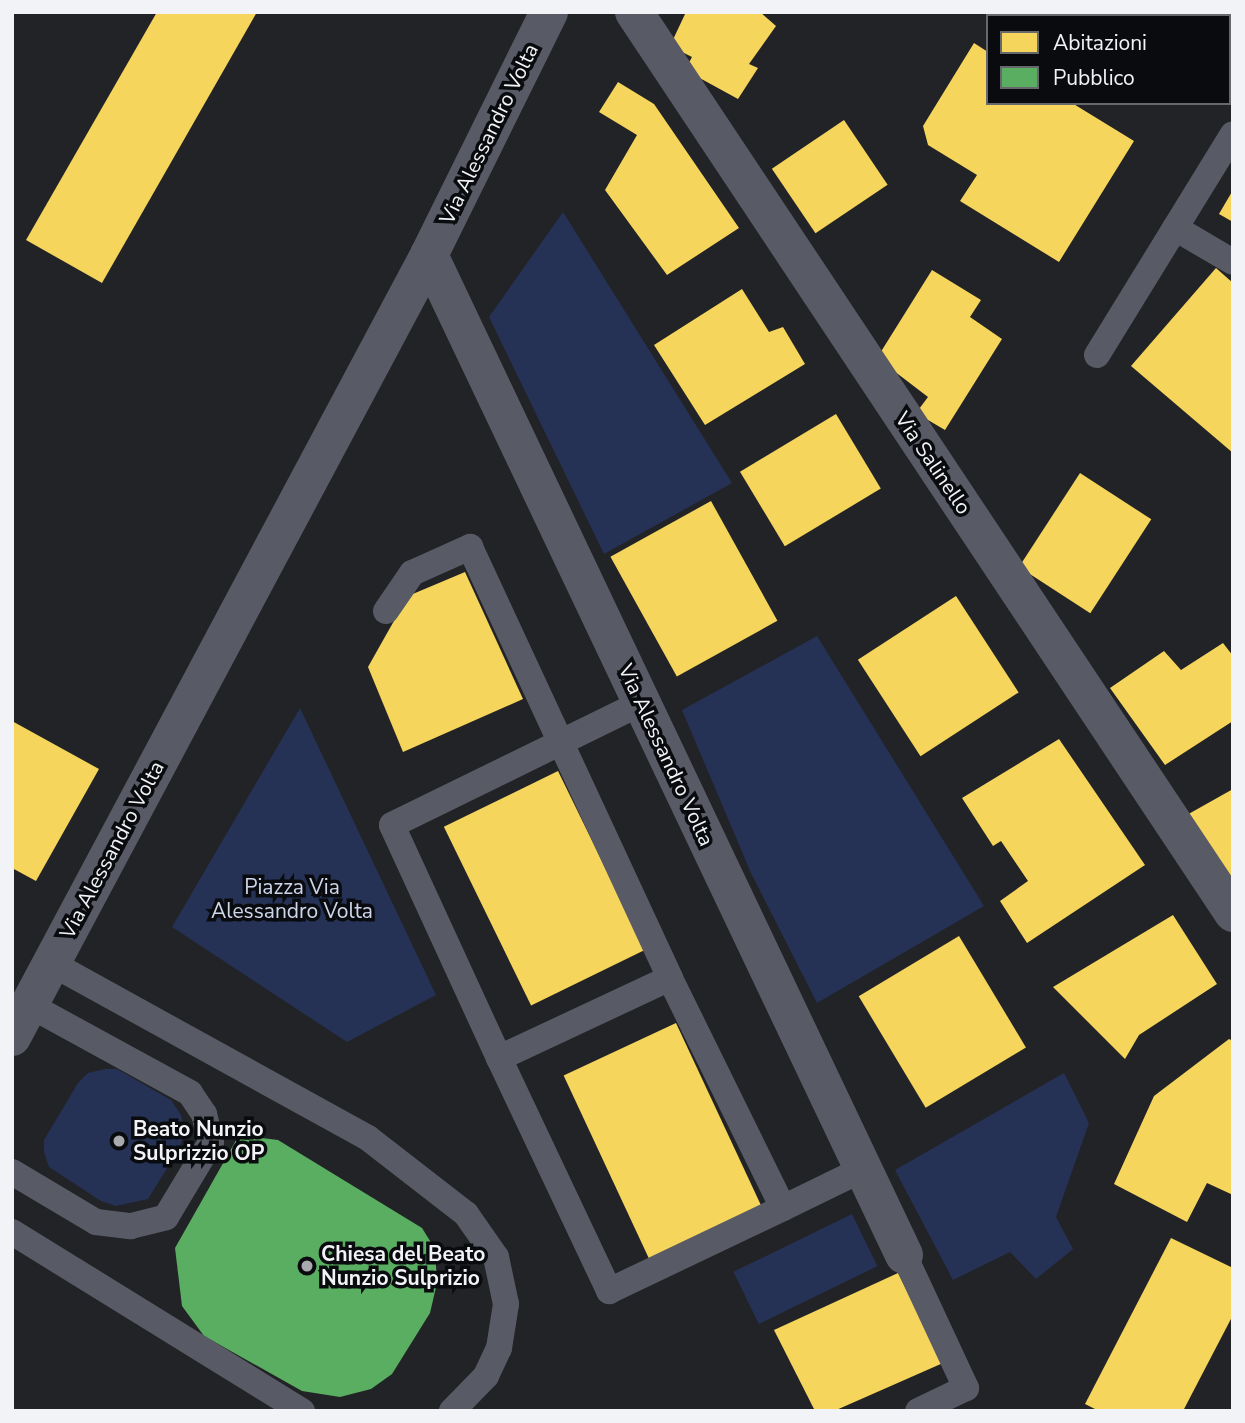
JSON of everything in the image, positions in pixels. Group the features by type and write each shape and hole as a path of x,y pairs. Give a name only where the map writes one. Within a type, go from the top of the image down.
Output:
{"street":[{"name":"Via Alessandro Volta","path":"21,1021 429,255 549,12"},
{"name":"Via Salinello","path":"634,12 1233,913"},
{"name":"Via Alessandro Volta","path":"429,255 904,1255"}],"lane":[{"path":"1097,355 1233,134"},
{"path":"1175,229 1233,262"},
{"path":"386,611 412,573 470,547 670,978 783,1208"},
{"path":"641,703 392,825 609,1291 863,1169"},
{"path":"51,963 368,1138 466,1214 496,1257 506,1304 499,1348 486,1376 452,1411"},
{"path":"499,1058 670,978"},
{"path":"12,1172 96,1222 131,1226 166,1217 211,1142 204,1114 190,1093 21,1021"},
{"path":"12,1232 302,1411"},
{"path":"904,1255 966,1388 918,1411"}],"green space":[{"path":"563,212 732,483 604,554 489,317"},
{"path":"817,636 984,906 817,1003 751,873 682,710"},
{"name":"Piazza Via Alessandro Volta","path":"300,708 436,995 347,1042 172,927"},
{"path":"117,1069 171,1100 181,1115 185,1131 179,1149 148,1199 116,1206 101,1201 49,1167 44,1152 44,1140 78,1083 88,1073"},
{"path":"1064,1073 1089,1123 1056,1217 1073,1249 1036,1279 1010,1252 953,1280 895,1170"},
{"path":"852,1214 877,1266 759,1324 733,1272"}],"building: Abitazioni":[{"path":"157,12 257,12 102,283 26,240"},
{"path":"686,12 760,12 776,26 749,64 758,68 738,99 685,70 692,57 670,46"},
{"path":"974,43 986,51 986,105 1075,105 1134,141 1059,262 960,201 977,175 928,145 923,126"},
{"path":"618,82 654,104 739,228 667,275 605,190 637,135 599,112"},
{"path":"844,120 888,185 815,233 772,169"},
{"path":"1233,190 1233,222 1219,214"},
{"path":"1216,268 1233,283 1233,453 1131,366"},
{"path":"932,270 981,300 970,317 1002,339 945,430 916,413 928,397 877,358"},
{"path":"742,289 769,332 783,327 805,364 705,425 654,345"},
{"path":"836,414 881,489 785,546 740,472"},
{"path":"1080,473 1151,519 1090,613 1019,567"},
{"path":"711,501 777,621 677,677 610,557"},
{"path":"465,572 523,699 403,752 368,667 408,596"},
{"path":"956,596 1019,692 921,756 858,660"},
{"path":"1223,643 1233,656 1233,721 1165,765 1110,688 1164,651 1181,670"},
{"path":"12,721 99,769 36,881 12,868"},
{"path":"1059,739 1145,865 1027,943 1000,901 1028,881 1001,841 993,846 962,798"},
{"path":"558,771 645,950 531,1006 444,827"},
{"path":"1233,789 1233,896 1185,816"},
{"path":"1173,915 1217,984 1139,1035 1125,1059 1053,987"},
{"path":"959,936 1026,1047 926,1108 859,996"},
{"path":"676,1023 762,1207 649,1259 564,1075"},
{"path":"1229,1039 1233,1041 1233,1195 1207,1183 1187,1222 1114,1184 1154,1096"},
{"path":"1171,1238 1233,1268 1233,1315 1183,1411 1099,1411 1085,1404"},
{"path":"898,1273 943,1363 834,1411 815,1411 774,1330"}],"building: Pubblico":[{"name":"Chiesa del Beato Nunzio Sulprizio","path":"239,1135 278,1140 422,1228 435,1249 437,1283 430,1313 392,1374 371,1389 340,1397 302,1391 204,1336 182,1306 175,1248"}],"place":[{"name":"Beato Nunzio Sulprizzio OP","path":"119,1141"},
{"name":"Chiesa del Beato Nunzio Sulprizio","path":"307,1266"}]}
